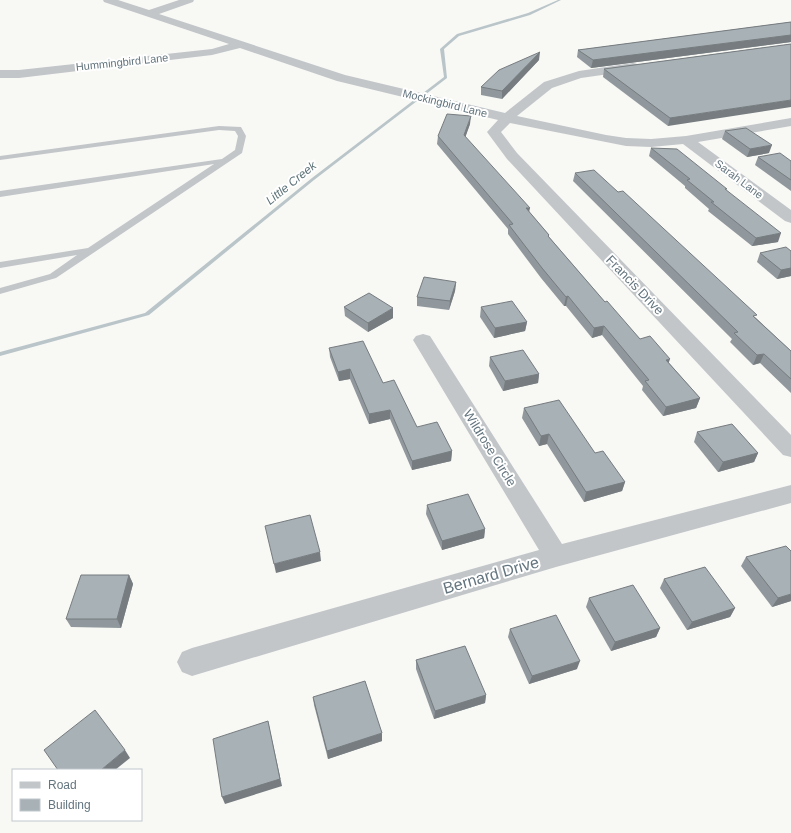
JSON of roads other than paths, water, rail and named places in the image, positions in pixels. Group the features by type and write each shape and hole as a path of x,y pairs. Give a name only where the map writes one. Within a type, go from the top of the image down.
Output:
{"street":[{"name":"Mockingbird Lane","path":"108,0 341,78 403,92 434,101 606,140 651,143 686,140 791,122"},
{"path":"148,14 189,0"},
{"path":"130,8 149,2"},
{"name":"Hummingbird Lane","path":"0,74 27,73 189,54 227,49 243,44"},
{"path":"507,118 548,85 579,75 646,65"},
{"name":"Francis Drive","path":"507,118 494,132 512,156 791,449"},
{"name":"Sarah Lane","path":"686,140 791,218"},
{"name":"Wildrose Circle","path":"423,340 556,556"},
{"name":"Bernard Drive","path":"192,662 556,556 791,494"}],"lane":[{"path":"0,158 219,128 238,129 242,136 239,151 53,276 0,291"},
{"path":"0,194 224,161"},
{"path":"0,265 90,251"}],"waterway":[{"name":"Little Creek","path":"0,354 147,314 313,179 446,77 442,49 458,35 529,14 560,0"}]}
